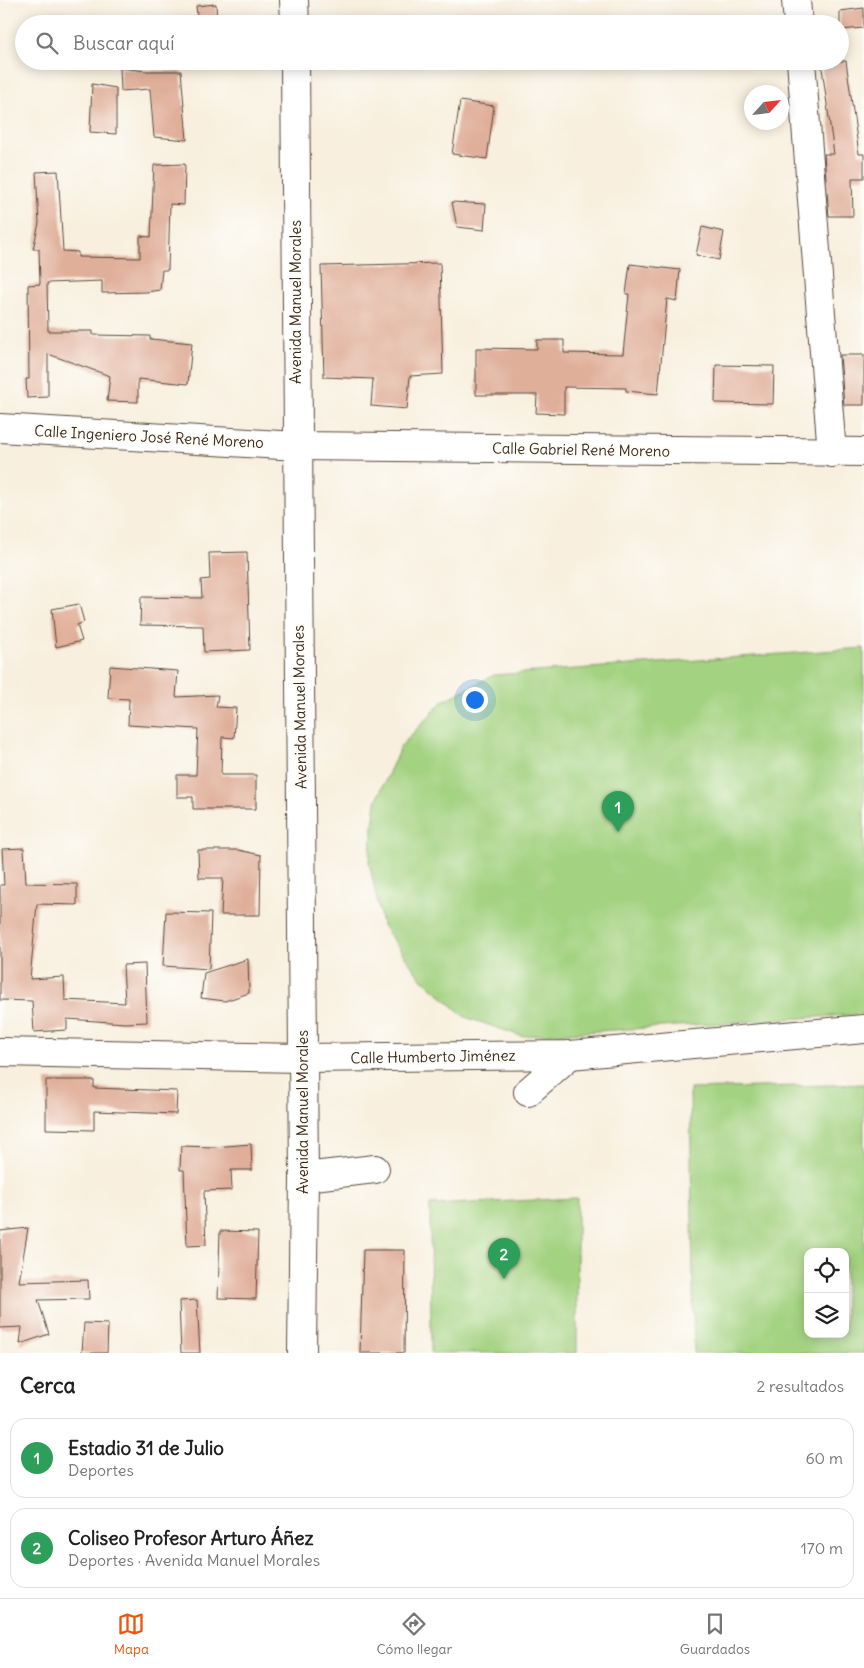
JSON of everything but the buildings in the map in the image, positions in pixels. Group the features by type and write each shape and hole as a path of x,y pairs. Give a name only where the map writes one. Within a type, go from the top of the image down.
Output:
{"street":[{"path":"294,0 295,15"},
{"path":"796,0 797,15"},
{"name":"Avenida Manuel Morales","path":"295,70 304,1177 302,1353"},
{"path":"802,70 832,453"},
{"name":"Calle Ingeniero José René Moreno","path":"0,428 298,446"},
{"name":"Calle Gabriel René Moreno","path":"298,446 864,452"},
{"name":"Calle Humberto Jiménez","path":"0,1052 303,1058 570,1056 864,1029"},
{"path":"528,1092 570,1056"},
{"path":"304,1177 375,1169"}],"green space":[{"path":"864,648 864,1014 521,1036 465,1017 418,975 382,924 369,862 376,801 401,746 443,701 494,675"},
{"path":"864,1084 864,1353 694,1353 690,1089"},
{"path":"577,1198 577,1353 431,1353 430,1205"}],"place":[{"name":"Estadio 31 de Julio","path":"618,832"},
{"name":"Coliseo Profesor Arturo Áñez","path":"504,1279"}]}
